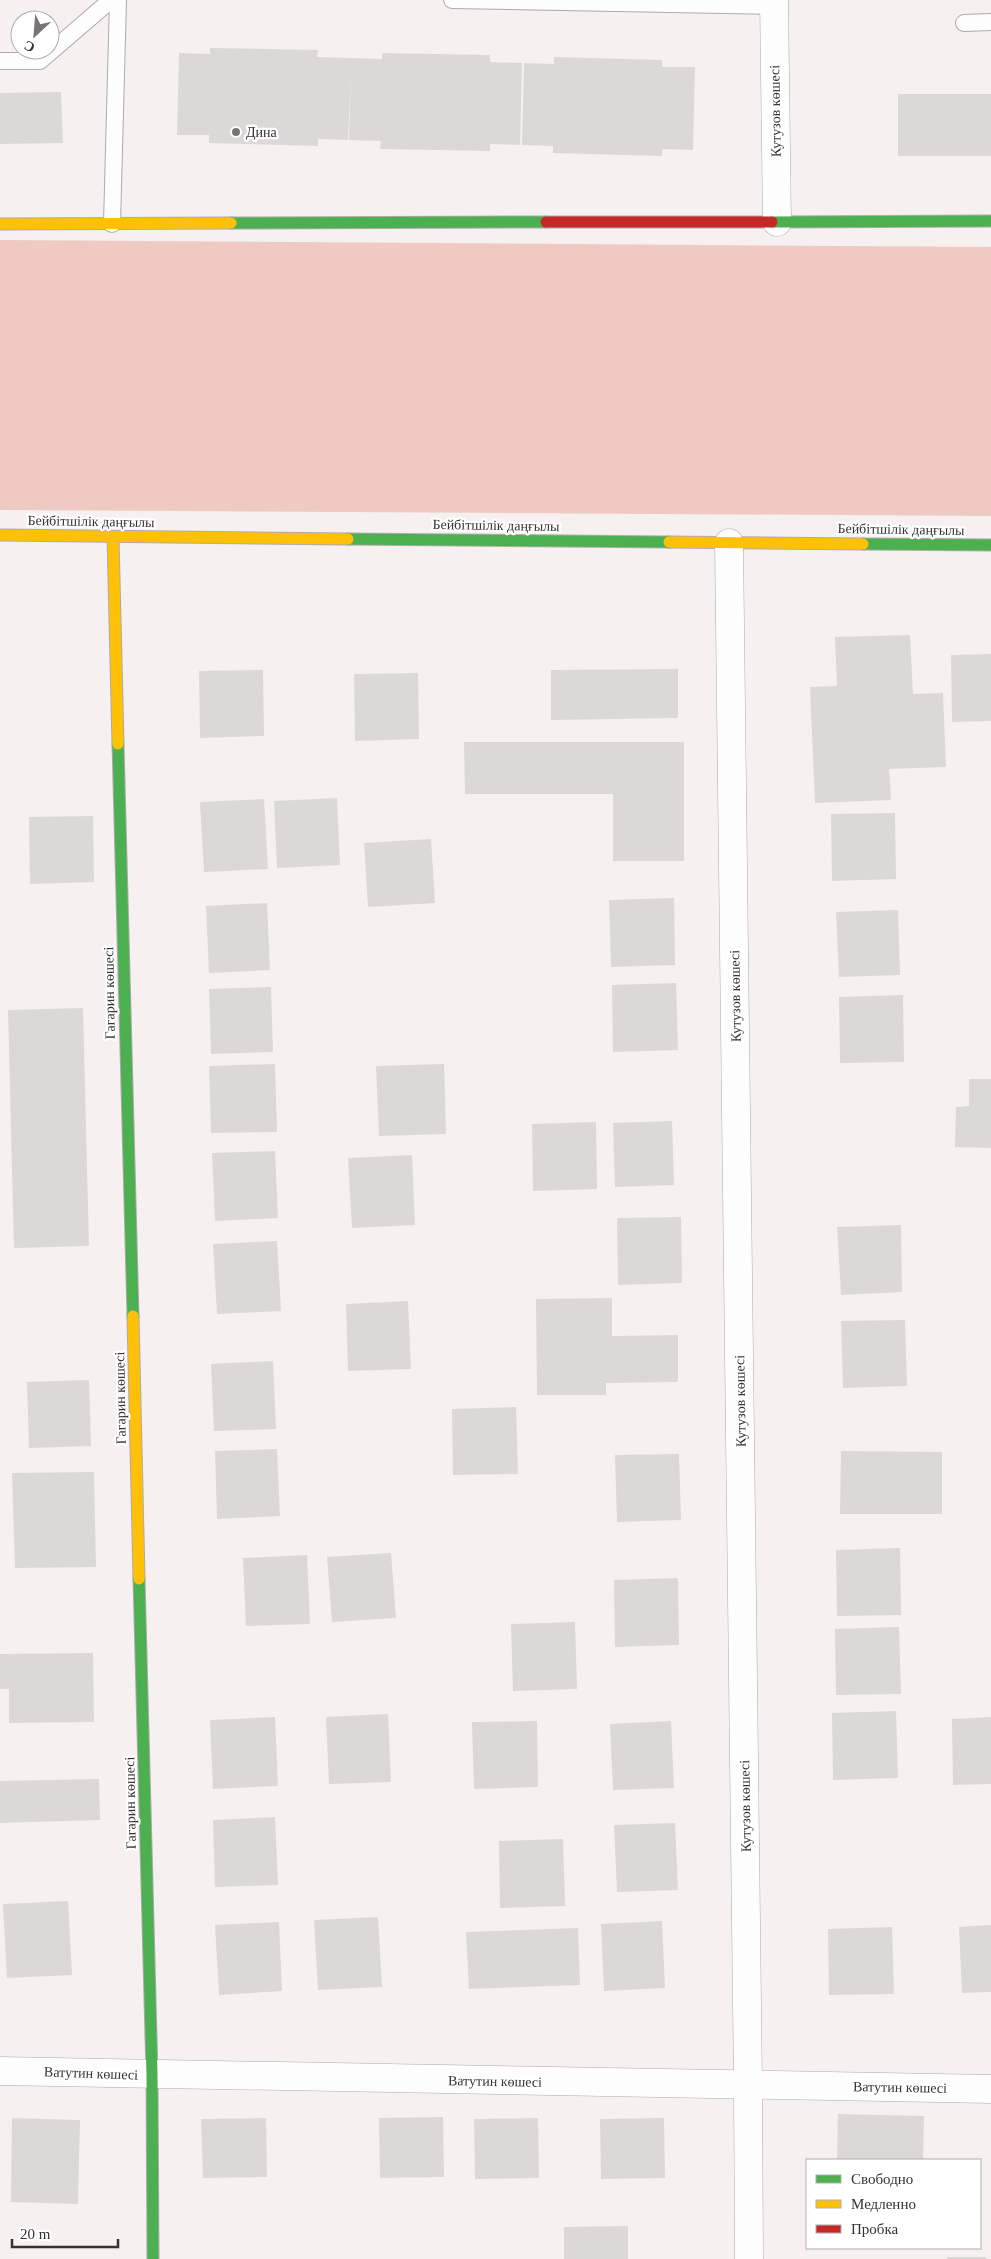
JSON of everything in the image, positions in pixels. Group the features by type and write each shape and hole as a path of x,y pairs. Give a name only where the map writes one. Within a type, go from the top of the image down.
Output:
{"main road":[{"path":"0,224 991,221"},
{"name":"Бейбітшілік даңғылы","path":"0,535 991,545"},
{"name":"Гагарин көшесі","path":"113,537 152,2075 153,2259"}],"street":[{"name":"Кутузов көшесі","path":"774,3 777,222"},
{"name":"Кутузов көшесі","path":"730,543 749,2259"},
{"name":"Ватутин көшесі","path":"0,2070 152,2075 991,2089"}],"lane":[{"path":"0,61 40,61 111,0"},
{"path":"112,224 118,0"},
{"path":"452,0 774,3"},
{"path":"964,23 991,22"}],"shaded area":[{"path":"0,240 991,247 991,516 0,510"}],"building":[{"path":"210,48 318,50 317,57 382,59 382,53 490,55 490,62 522,63 520,145 490,144 490,151 380,149 381,141 349,140 351,73 348,140 318,139 318,146 209,143 209,135 177,135 179,53 210,54"},
{"path":"554,57 662,60 662,67 695,67 693,150 662,149 662,156 553,153 553,146 522,145 524,63 554,64"},
{"path":"61,92 63,143 0,144 0,93"},
{"path":"898,94 991,94 991,156 898,156"},
{"path":"910,635 913,694 943,693 946,767 889,769 891,800 815,803 810,687 837,686 835,637"},
{"path":"991,654 991,721 952,722 951,655"},
{"path":"678,669 678,718 551,720 551,670"},
{"path":"263,670 264,736 200,738 199,671"},
{"path":"418,673 419,739 355,741 354,674"},
{"path":"464,742 684,742 684,861 613,861 613,794 465,794"},
{"path":"337,798 340,865 277,868 274,801"},
{"path":"264,799 268,869 204,872 200,802"},
{"path":"895,813 896,879 832,881 831,814"},
{"path":"93,816 94,882 30,884 29,817"},
{"path":"431,839 435,903 368,907 364,843"},
{"path":"674,898 675,965 611,967 609,900"},
{"path":"267,903 270,970 209,973 206,906"},
{"path":"898,910 900,975 839,977 836,912"},
{"path":"676,983 678,1050 613,1052 612,985"},
{"path":"271,987 273,1052 211,1054 209,989"},
{"path":"903,995 904,1062 840,1063 839,997"},
{"path":"83,1008 89,1246 14,1248 8,1010"},
{"path":"275,1064 277,1132 211,1133 209,1066"},
{"path":"444,1064 446,1134 379,1136 376,1066"},
{"path":"969,1079 991,1079 991,1148 955,1147 956,1107 969,1106"},
{"path":"672,1121 674,1185 615,1187 613,1123"},
{"path":"596,1122 597,1189 533,1191 532,1124"},
{"path":"275,1151 278,1218 215,1221 212,1153"},
{"path":"412,1155 415,1225 352,1228 348,1158"},
{"path":"681,1217 682,1283 618,1285 617,1218"},
{"path":"901,1225 902,1292 841,1295 837,1227"},
{"path":"277,1241 281,1311 217,1314 213,1244"},
{"path":"612,1298 612,1336 678,1335 678,1382 606,1383 606,1395 537,1395 536,1299"},
{"path":"408,1301 411,1369 348,1371 346,1304"},
{"path":"905,1320 907,1386 843,1388 841,1321"},
{"path":"273,1361 276,1429 214,1431 211,1364"},
{"path":"89,1380 91,1446 29,1448 27,1382"},
{"path":"516,1407 518,1474 453,1475 452,1409"},
{"path":"277,1449 280,1516 217,1519 215,1451"},
{"path":"841,1451 942,1452 942,1514 840,1514"},
{"path":"679,1454 681,1520 617,1522 615,1455"},
{"path":"94,1472 96,1567 15,1568 12,1473"},
{"path":"900,1548 901,1615 837,1616 836,1550"},
{"path":"391,1553 396,1618 332,1622 327,1557"},
{"path":"307,1555 310,1624 246,1626 243,1558"},
{"path":"678,1578 679,1645 615,1647 614,1580"},
{"path":"575,1622 577,1689 513,1691 511,1624"},
{"path":"899,1627 901,1694 836,1695 835,1629"},
{"path":"93,1653 94,1722 9,1723 9,1689 0,1689 0,1654"},
{"path":"896,1711 898,1778 833,1780 832,1713"},
{"path":"388,1714 391,1782 329,1784 326,1717"},
{"path":"275,1717 278,1786 213,1789 210,1720"},
{"path":"991,1717 991,1784 953,1785 952,1719"},
{"path":"537,1721 538,1787 474,1789 472,1722"},
{"path":"671,1721 674,1788 613,1790 610,1724"},
{"path":"99,1779 100,1820 0,1823 0,1781"},
{"path":"275,1817 278,1885 215,1887 213,1820"},
{"path":"675,1823 678,1890 617,1892 614,1825"},
{"path":"563,1839 565,1906 500,1908 499,1841"},
{"path":"68,1901 72,1975 7,1978 3,1904"},
{"path":"378,1917 382,1987 318,1990 314,1920"},
{"path":"662,1921 665,1988 604,1991 601,1924"},
{"path":"279,1922 282,1991 219,1995 215,1925"},
{"path":"991,1925 991,1992 962,1993 959,1927"},
{"path":"892,1927 894,1994 829,1995 828,1929"},
{"path":"578,1928 580,1985 469,1989 466,1932"},
{"path":"838,2114 924,2116 923,2159 837,2159"},
{"path":"443,2117 444,2177 380,2178 379,2118"},
{"path":"12,2118 80,2120 78,2204 11,2202"},
{"path":"266,2118 267,2177 203,2178 201,2119"},
{"path":"538,2118 539,2178 475,2179 474,2119"},
{"path":"664,2118 665,2178 601,2179 600,2119"},
{"path":"628,2226 628,2259 564,2259 564,2227"},
{"path":"947,2257 986,2257 986,2259 947,2259"}],"traffic: fast":[{"path":"772,222 991,221"},
{"path":"231,223 546,222"},
{"path":"348,539 669,542"},
{"path":"863,544 991,545"},
{"path":"118,744 133,1316"},
{"path":"139,1579 152,2075 153,2259"}],"traffic: slow":[{"path":"0,224 231,223"},
{"path":"0,535 348,539"},
{"path":"113,537 118,744"},
{"path":"669,542 863,544"},
{"path":"133,1316 139,1579"}],"traffic: jam":[{"path":"546,222 772,222"}],"place":[{"name":"Дина","path":"236,132"}]}
